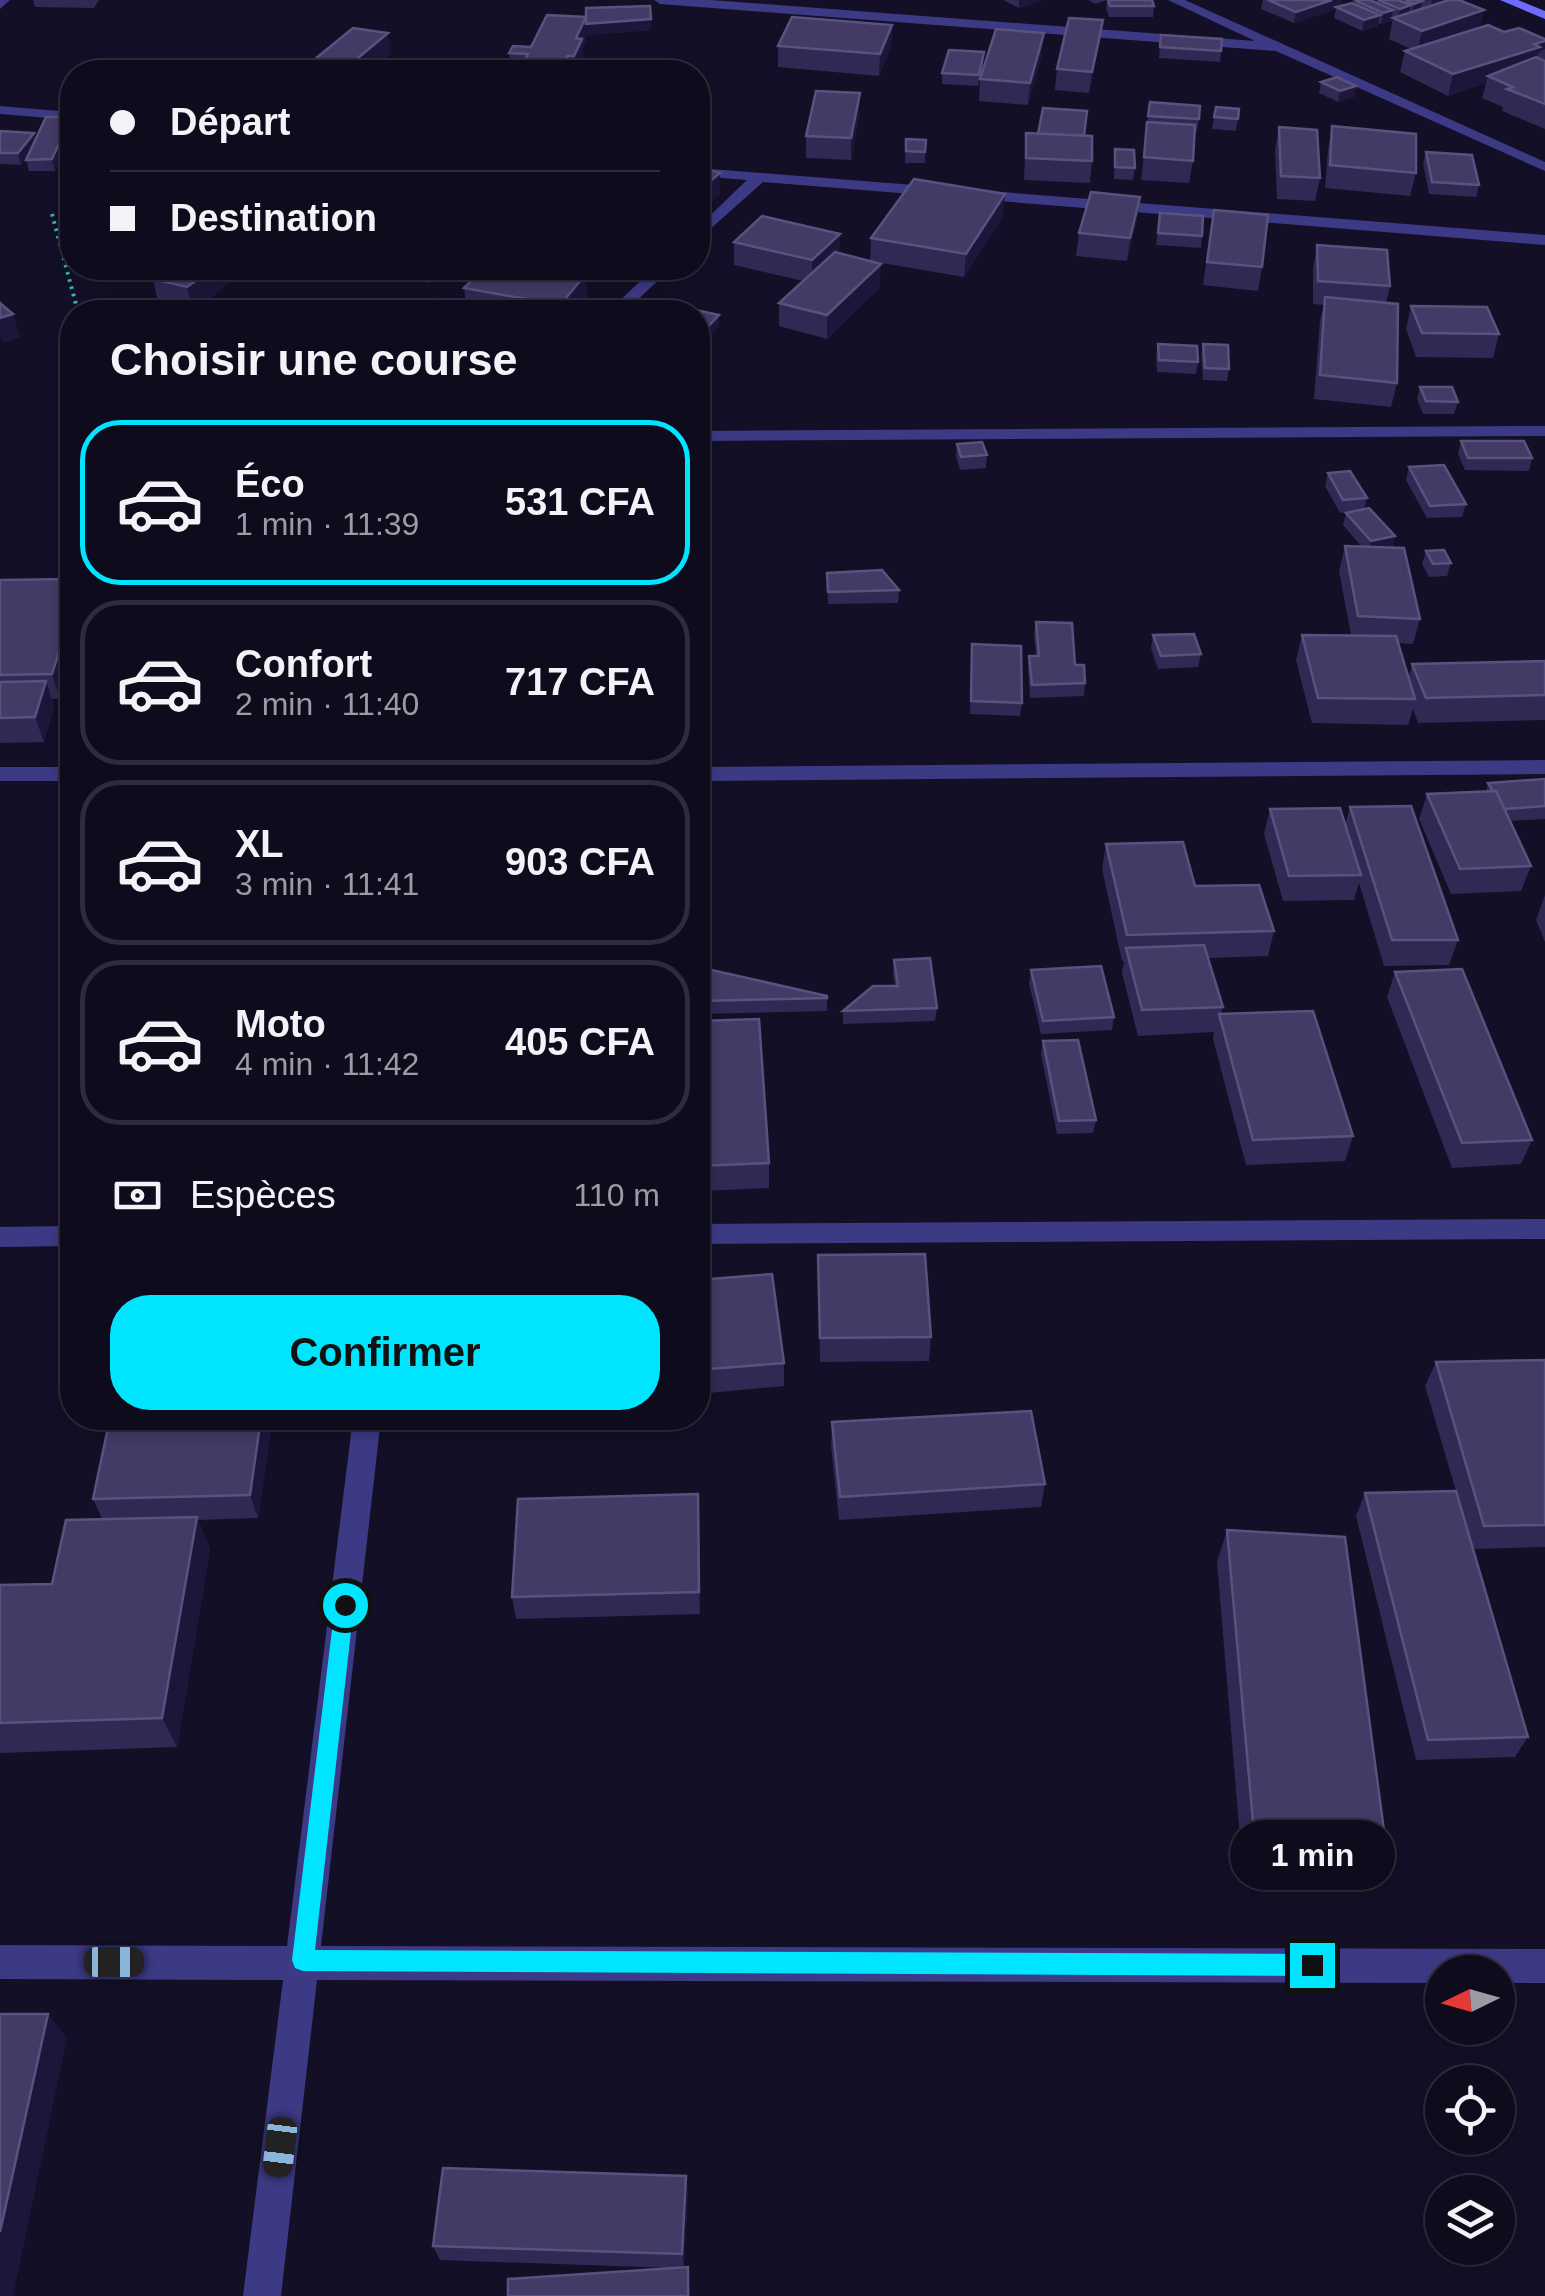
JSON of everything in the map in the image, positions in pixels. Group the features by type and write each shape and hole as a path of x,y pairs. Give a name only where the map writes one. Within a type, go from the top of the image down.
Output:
{"main road":[{"path":"1506,0 1545,16"}],"street":[{"path":"660,0 1278,46"},
{"path":"1174,0 1545,167"},
{"path":"0,110 60,115"},
{"path":"710,173 1545,240"},
{"path":"710,224 758,178"},
{"path":"629,300 650,280"},
{"path":"710,436 1545,431"},
{"path":"710,774 1545,768"},
{"path":"0,774 60,774"},
{"path":"710,1234 1545,1230"},
{"path":"0,1236 60,1236"},
{"path":"262,2296 366,1430"},
{"path":"0,1962 1545,1966"}],"path":[{"path":"52,214 60,244"}],"building":[{"path":"1108,0 1152,0 1154,6 1110,6"},
{"path":"1268,0 1332,0 1296,12"},
{"path":"1370,0 1393,10 1383,13 1356,1"},
{"path":"1378,0 1398,0 1411,5 1400,9"},
{"path":"1449,0 1484,10 1422,31 1393,18"},
{"path":"1352,3 1380,15 1364,20 1336,7"},
{"path":"650,6 651,19 586,24 586,8"},
{"path":"547,15 586,17 576,38 582,39 574,56 565,60 525,60 528,54 509,53 513,46 531,47"},
{"path":"792,17 892,25 880,54 778,46"},
{"path":"1069,18 1103,20 1092,72 1057,69"},
{"path":"1488,25 1504,32 1519,28 1545,41 1534,44 1540,47 1453,74 1405,51"},
{"path":"353,28 388,33 355,60 314,60"},
{"path":"996,29 1044,33 1030,83 980,79"},
{"path":"1161,35 1222,39 1221,51 1160,47"},
{"path":"949,50 984,52 979,75 942,73"},
{"path":"1536,57 1545,61 1545,104 1507,89 1513,87 1488,76"},
{"path":"1337,77 1356,86 1340,91 1321,82"},
{"path":"816,91 860,93 851,138 806,136"},
{"path":"1150,102 1200,106 1199,119 1148,116"},
{"path":"1216,107 1239,109 1238,119 1214,117"},
{"path":"1043,108 1087,111 1084,136 1038,134"},
{"path":"46,117 60,117 60,141 52,159 26,160"},
{"path":"1147,122 1195,125 1193,161 1144,157"},
{"path":"1332,126 1416,134 1416,173 1330,165"},
{"path":"1279,127 1317,130 1320,178 1281,176"},
{"path":"0,131 34,133 18,153 0,153"},
{"path":"1026,133 1092,136 1092,161 1026,158"},
{"path":"906,139 926,140 925,152 906,151"},
{"path":"1115,149 1134,150 1135,168 1115,167"},
{"path":"1426,152 1472,155 1479,185 1432,182"},
{"path":"914,179 1005,194 966,254 871,238"},
{"path":"1091,192 1140,197 1130,238 1079,233"},
{"path":"1214,210 1268,215 1262,267 1207,262"},
{"path":"1160,213 1203,216 1202,236 1158,233"},
{"path":"762,216 840,234 812,260 734,242"},
{"path":"1317,245 1387,250 1390,286 1318,281"},
{"path":"835,252 881,264 827,315 779,303"},
{"path":"157,280 197,280 187,287"},
{"path":"472,280 581,280 564,300 532,300 464,288"},
{"path":"1325,297 1398,304 1397,383 1320,375"},
{"path":"0,303 13,314 0,318"},
{"path":"1411,306 1487,307 1499,334 1422,333"},
{"path":"1158,344 1197,346 1198,362 1159,360"},
{"path":"1203,344 1228,345 1229,369 1205,368"},
{"path":"1420,387 1452,387 1458,402 1426,401"},
{"path":"1461,441 1524,441 1532,458 1468,458"},
{"path":"982,442 987,455 961,457 957,444"},
{"path":"1444,465 1466,504 1430,506 1409,467"},
{"path":"1350,471 1367,498 1343,500 1328,473"},
{"path":"1369,508 1395,536 1371,541 1346,513"},
{"path":"1345,546 1404,548 1420,619 1358,616"},
{"path":"1444,550 1451,563 1433,564 1426,551"},
{"path":"882,570 899,590 828,592 827,573"},
{"path":"60,579 60,649 52,674 0,675 0,580"},
{"path":"1036,622 1072,623 1075,665 1084,665 1085,683 1032,685 1029,656 1039,656"},
{"path":"1194,634 1201,654 1161,656 1153,635"},
{"path":"1302,635 1396,636 1415,699 1318,698"},
{"path":"972,644 1021,646 1022,703 971,701"},
{"path":"1545,661 1545,695 1426,698 1412,664"},
{"path":"46,681 35,717 0,718 0,682"},
{"path":"1545,779 1545,806 1504,809 1488,783"},
{"path":"1496,791 1531,866 1460,869 1427,794"},
{"path":"1411,806 1458,940 1392,940 1350,807"},
{"path":"1340,808 1361,875 1289,876 1270,809"},
{"path":"1183,842 1195,886 1259,885 1274,931 1127,935 1106,844"},
{"path":"1204,945 1223,1007 1142,1010 1126,948"},
{"path":"930,958 937,1008 843,1011 873,986 898,986 894,960"},
{"path":"1101,966 1114,1017 1043,1021 1031,970"},
{"path":"1462,969 1532,1140 1462,1143 1395,972"},
{"path":"710,970 827,996 710,1001"},
{"path":"1313,1011 1353,1136 1253,1140 1219,1014"},
{"path":"759,1019 769,1163 710,1165 710,1021"},
{"path":"1078,1040 1096,1120 1059,1121 1043,1041"},
{"path":"925,1254 931,1337 820,1338 818,1255"},
{"path":"772,1274 784,1363 710,1369 710,1279"},
{"path":"1545,1360 1545,1525 1484,1526 1436,1362"},
{"path":"1031,1411 1045,1484 840,1497 832,1422"},
{"path":"107,1430 259,1430 250,1495 93,1499"},
{"path":"1456,1491 1528,1737 1428,1740 1365,1493"},
{"path":"698,1494 699,1592 512,1597 518,1499"},
{"path":"197,1517 162,1718 0,1723 0,1585 52,1584 66,1520"},
{"path":"1227,1530 1345,1537 1384,1831 1253,1822"},
{"path":"0,2014 48,2014 0,2232"},
{"path":"443,2168 686,2176 682,2254 433,2246"},
{"path":"688,2267 688,2296 508,2296 508,2279"}],"route":[{"path":"345,1605 303,1960 1312,1965"}]}
